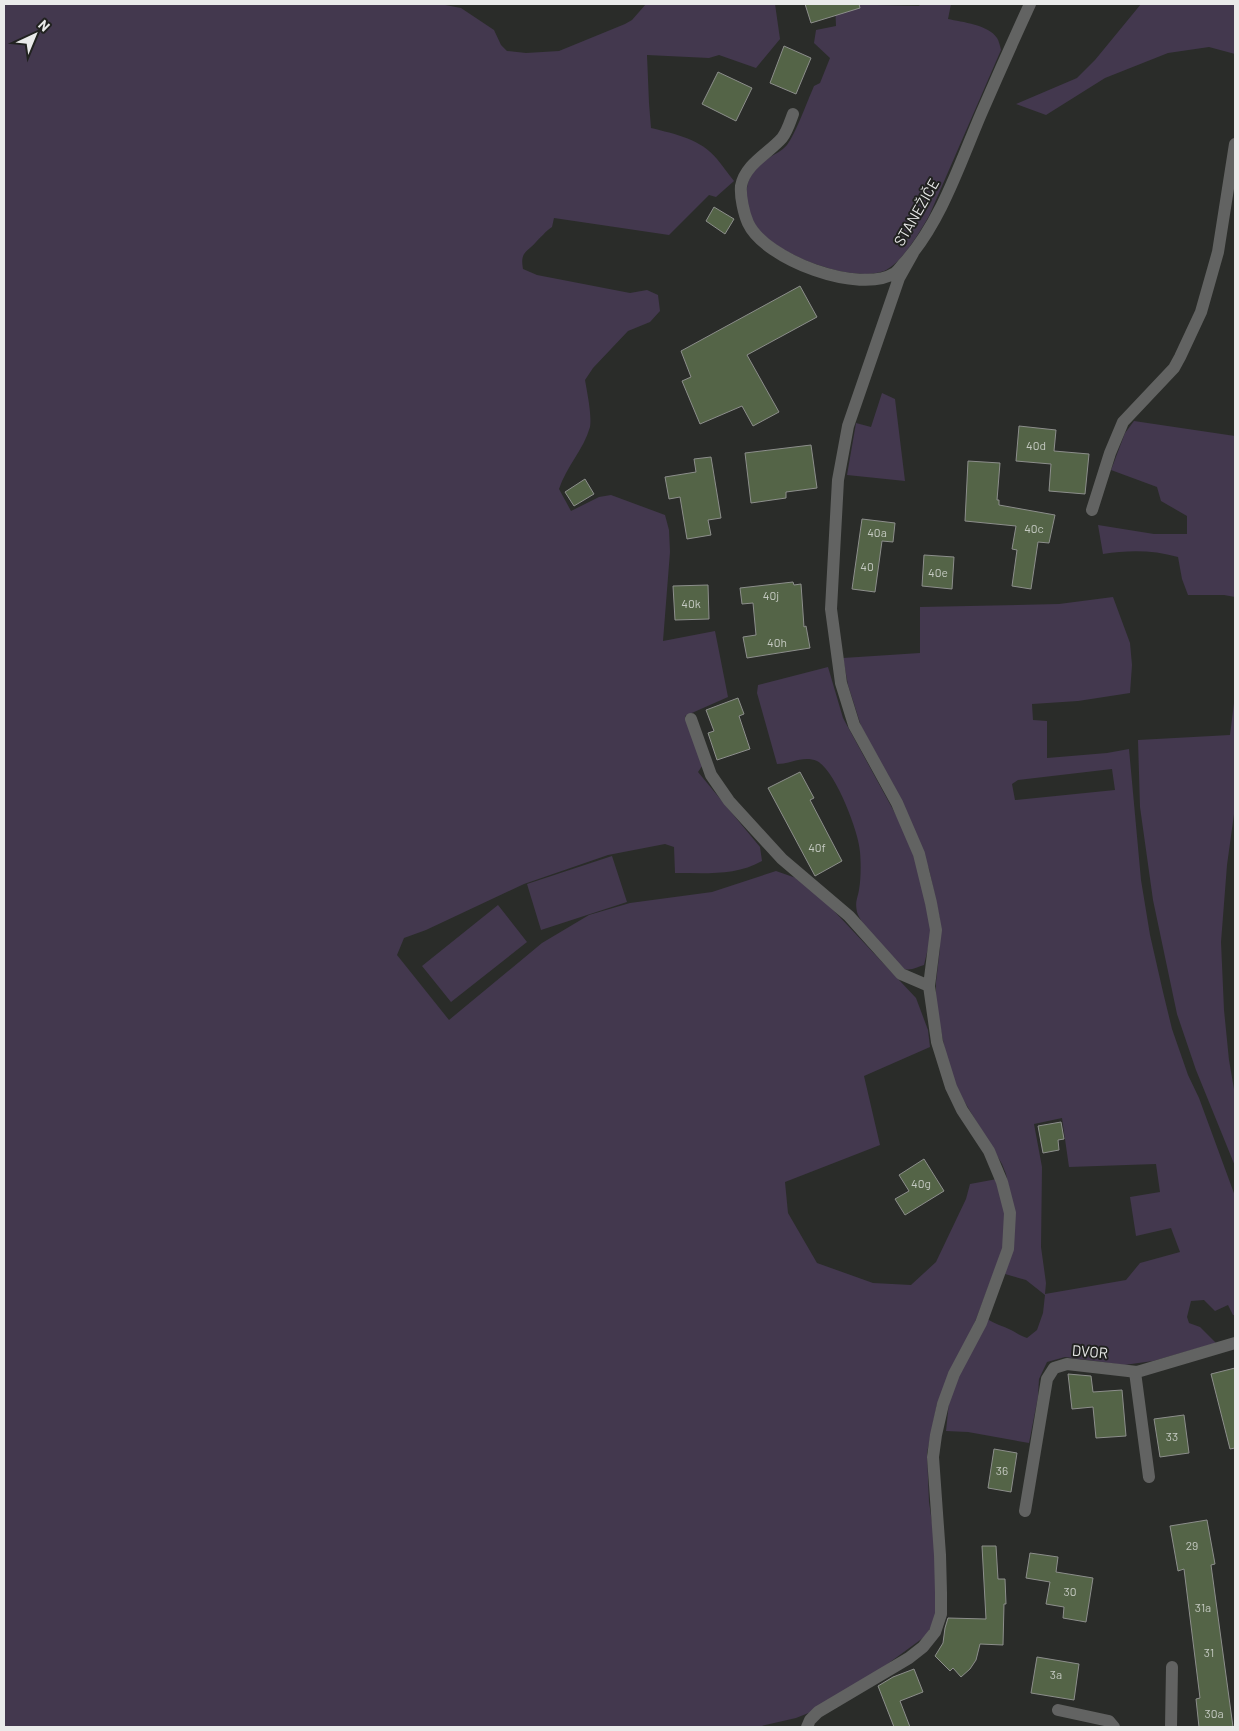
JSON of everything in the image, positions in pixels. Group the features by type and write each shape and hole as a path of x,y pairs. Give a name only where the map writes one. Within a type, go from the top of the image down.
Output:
{"street":[{"name":"STANEŽIČE","path":"793,114 783,137 750,167 741,186 742,201 748,224 764,243 790,261 814,270 838,277 870,281 895,273 913,253 941,207 1030,4"},
{"path":"1092,510 1110,453 1124,422 1174,368 1200,312 1218,252 1235,144"},
{"path":"806,1727 818,1712 909,1658 923,1647 935,1632 941,1614 940,1555 933,1457 936,1435 943,1404 954,1374 981,1323 1008,1249 1010,1213 1002,1182 989,1151 962,1110 951,1087 937,1042 929,986 936,930 932,903 918,854 897,803 854,724 841,684 831,609 838,480 848,426 899,278 913,253"},
{"path":"691,719 711,775 729,802 782,859 849,916 901,974 929,986"},
{"name":"DVOR","path":"1025,1511 1047,1379 1054,1368 1067,1364 1135,1372 1235,1343"},
{"path":"1135,1372 1149,1477"},
{"path":"1171,1727 1172,1667"},
{"path":"1058,1710 1109,1721 1114,1727"}],"shaded area":[{"path":"4,4 440,4 461,8 494,30 501,45 507,51 526,53 559,51 625,24 632,20 646,4 775,4 780,39 756,68 719,55 709,58 647,55 651,128 687,138 711,152 734,181 716,197 709,195 669,235 554,218 552,227 525,253 522,259 523,269 537,275 630,293 647,290 658,295 660,311 650,322 628,331 593,368 585,380 590,410 590,427 584,443 559,489 571,511 599,497 611,495 665,515 669,530 670,552 663,641 715,631 728,697 685,716 694,735 702,766 698,772 760,847 762,861 752,866 731,871 675,873 674,847 665,844 608,855 524,884 426,930 404,938 397,955 449,1020 542,943 589,915 630,903 712,892 776,871 796,878 820,896 916,998 928,1030 930,1047 864,1076 880,1145 785,1182 788,1213 817,1263 873,1283 911,1285 936,1262 966,1199 970,1184 997,1179 1005,1210 1003,1248 967,1343 937,1404 927,1453 929,1502 934,1536 939,1609 927,1635 882,1668 811,1712 796,1718 757,1727 4,1727"},
{"path":"835,4 919,6 921,4 951,4 948,19 988,30 997,38 1001,50 929,216 904,255 884,271 870,274 836,270 817,265 783,249 769,240 756,226 751,216 747,199 748,184 752,175 761,164 787,145 798,125 814,86 820,83 830,58 814,43 816,30 836,26"},
{"path":"1141,4 1235,4 1235,54 1209,47 1168,53 1105,78 1046,115 1016,104 1077,78 1095,60"},
{"path":"882,393 895,399 905,481 847,475 856,423 871,427"},
{"path":"1134,421 1235,436 1235,597 1224,595 1188,595 1182,579 1178,557 1141,551 1103,554 1098,525 1154,534 1187,534 1187,516 1161,501 1157,487 1111,470 1125,433"},
{"path":"1113,597 1130,643 1132,665 1130,693 1078,701 1032,704 1033,720 1047,721 1047,758 1107,753 1129,749 1141,880 1150,935 1163,992 1172,1029 1188,1075 1199,1098 1235,1196 1235,1315 1233,1315 1228,1305 1215,1311 1204,1300 1191,1301 1187,1317 1189,1323 1200,1327 1216,1343 1153,1361 1124,1365 1065,1357 1047,1362 1039,1379 1038,1397 1029,1443 968,1432 946,1431 949,1402 960,1372 987,1319 1027,1338 1037,1330 1043,1313 1045,1295 1026,1280 1005,1274 1014,1212 1002,1164 958,1091 946,1055 936,1006 940,920 929,869 900,799 861,726 848,685 843,658 920,653 920,607 1059,604","holes":["1112,769 1115,790 1015,800 1012,784 1018,780","1062,1118 1069,1167 1156,1164 1160,1192 1130,1197 1136,1236 1171,1228 1180,1252 1140,1263 1126,1280 1045,1294 1046,1283 1041,1247 1042,1167 1034,1124"]},
{"path":"828,667 843,718 908,837 918,869 932,932 924,965 913,969 908,970 897,964 859,918 856,901 860,886 859,843 851,817 838,788 824,767 812,759 777,764 757,693 758,685"},
{"path":"1235,695 1235,807 1227,865 1221,942 1224,1010 1235,1095 1235,1166 1196,1070 1177,1014 1153,900 1140,807 1138,740 1230,735"},
{"path":"612,856 627,902 541,930 527,884"},
{"path":"498,905 527,942 451,1002 422,966"}],"building":[{"path":"805,4 859,4 860,8 811,23"},
{"path":"784,46 811,58 796,94 770,83"},
{"path":"718,72 752,88 736,121 702,104"},
{"path":"714,207 734,219 725,234 706,221"},
{"path":"800,286 817,317 747,355 779,412 753,426 742,406 700,424 682,381 691,377 681,351"},
{"path":"1019,426 1056,430 1054,451 1089,454 1085,494 1049,491 1051,464 1016,461"},
{"path":"811,445 817,488 786,492 786,498 751,503 745,453"},
{"path":"711,457 721,518 708,520 711,535 687,539 680,497 669,499 665,477 696,472 694,459"},
{"path":"968,461 1000,463 997,500 999,500 999,505 1055,515 1049,543 1038,542 1031,589 1012,586 1017,550 1012,549 1016,526 965,521"},
{"path":"585,479 594,494 574,506 565,492"},
{"path":"862,519 895,523 893,542 882,541 875,592 852,589"},
{"path":"924,555 954,557 952,589 922,586"},
{"path":"793,582 794,585 801,584 804,627 806,626 810,648 747,658 743,637 756,635 753,603 742,604 740,588"},
{"path":"708,585 709,619 675,620 673,586"},
{"path":"738,698 744,714 739,716 750,749 717,760 708,733 714,731 706,710"},
{"path":"800,772 814,798 810,800 842,861 815,876 768,788"},
{"path":"1061,1122 1064,1139 1058,1140 1059,1150 1043,1153 1038,1126"},
{"path":"924,1159 944,1191 905,1215 895,1199 909,1191 899,1175"},
{"path":"1235,1368 1235,1448 1230,1449 1211,1374"},
{"path":"1068,1374 1091,1376 1093,1392 1122,1390 1126,1436 1096,1438 1093,1407 1072,1409"},
{"path":"1184,1415 1189,1453 1160,1457 1154,1419"},
{"path":"994,1449 1017,1453 1011,1492 988,1488"},
{"path":"1207,1520 1215,1564 1211,1565 1233,1727 1199,1727 1196,1699 1200,1698 1184,1569 1178,1571 1170,1526"},
{"path":"982,1546 996,1546 998,1579 1005,1579 1006,1604 1004,1604 1003,1645 980,1644 976,1660 961,1677 953,1668 950,1671 935,1656 943,1643 948,1618 986,1619"},
{"path":"1030,1553 1058,1557 1056,1572 1093,1578 1086,1622 1063,1618 1064,1607 1046,1604 1050,1582 1026,1578"},
{"path":"1037,1657 1079,1664 1074,1700 1031,1693"},
{"path":"914,1669 923,1692 900,1701 910,1727 894,1727 878,1686 893,1677"}]}
